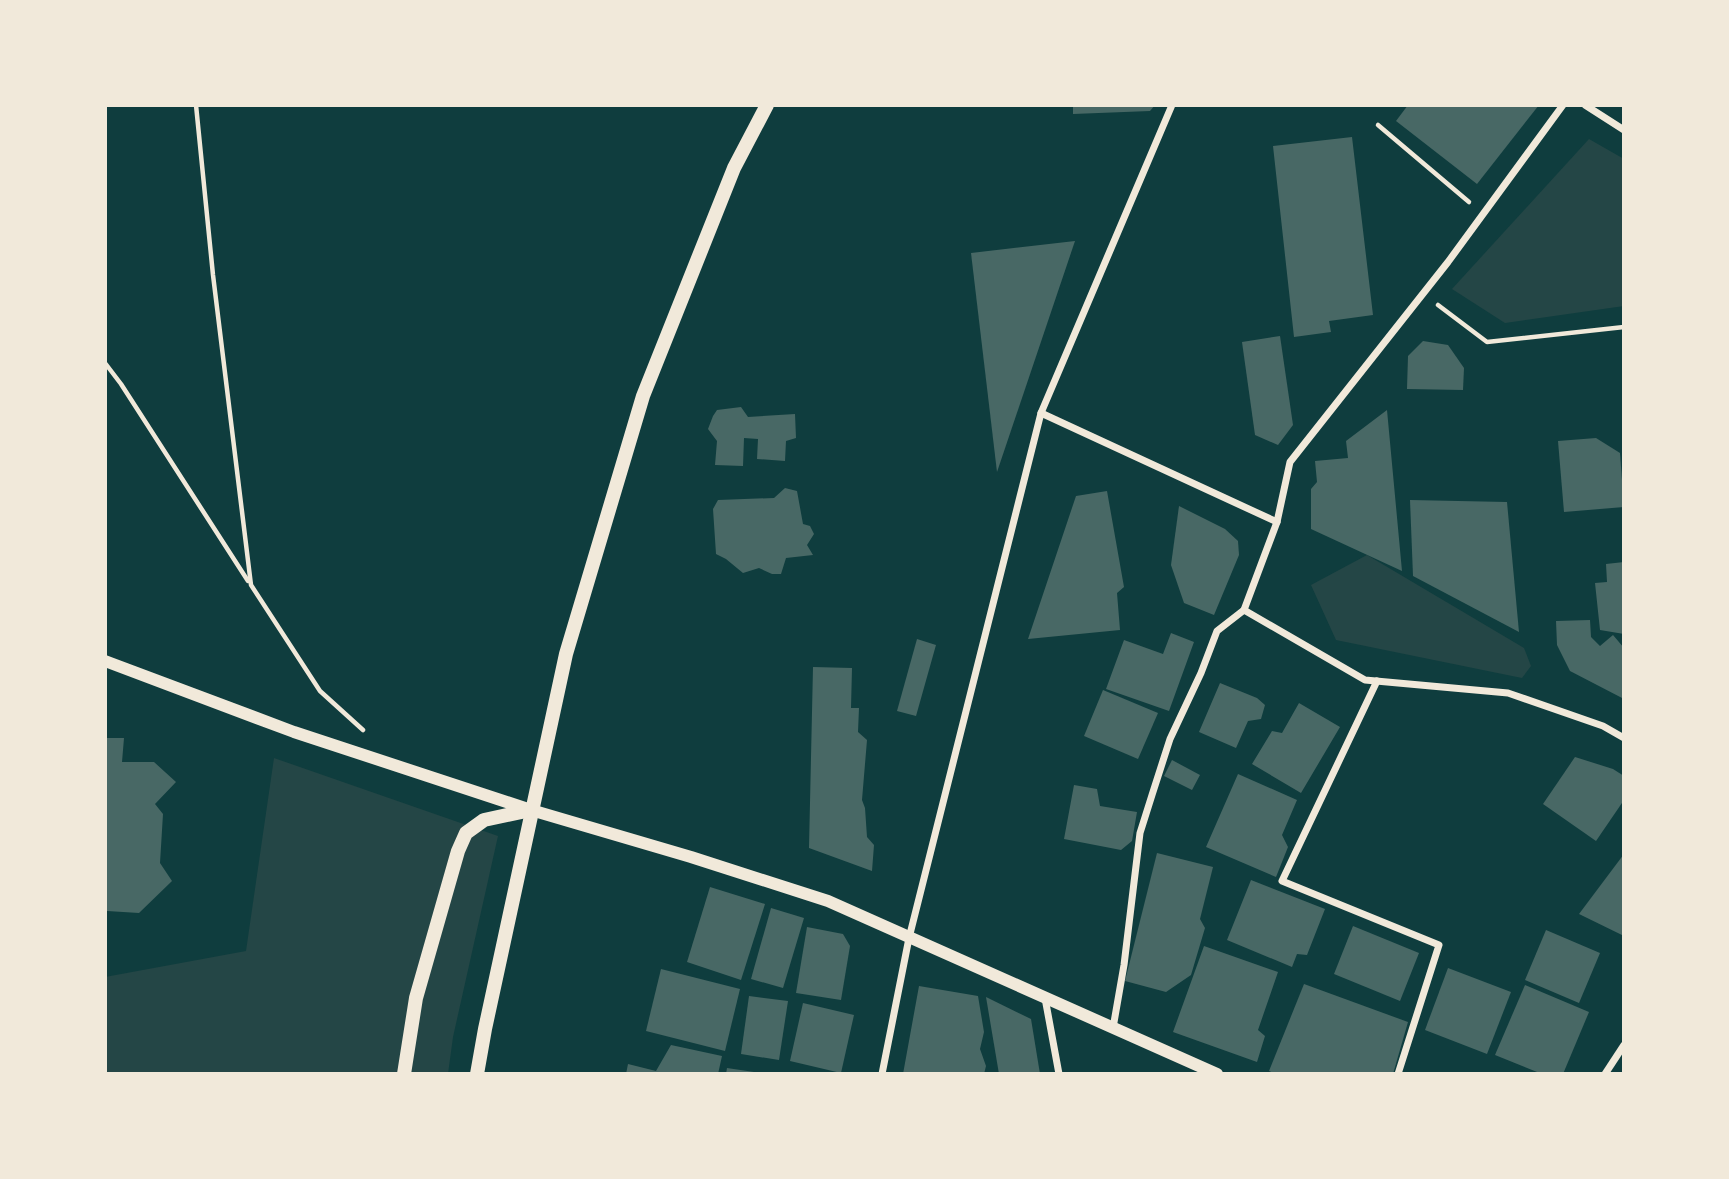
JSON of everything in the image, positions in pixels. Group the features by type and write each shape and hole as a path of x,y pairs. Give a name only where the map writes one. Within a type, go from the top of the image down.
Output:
{"main road":[{"path":"477,1074 566,654 643,396 734,168 767,105"},
{"path":"404,1074 416,998 458,851 466,833 484,820 531,810"}],"street":[{"path":"882,1074 909,938 1041,413 1172,105"},
{"path":"1113,1028 1124,965 1140,833 1170,739 1217,631 1244,610 1277,522 1290,462 1423,294 1563,105"},
{"path":"1585,105 1624,130"},
{"path":"1041,413 1277,522"},
{"path":"1244,610 1365,680 1508,693 1603,726 1624,738"},
{"path":"105,661 294,732 531,810 828,901 1215,1074"},
{"path":"1377,681 1282,881 1439,945 1398,1074"},
{"path":"1045,998 1059,1074"},
{"path":"1605,1074 1624,1045"}],"path":[{"path":"196,105 213,275 251,585"},
{"path":"1378,125 1483,214"},
{"path":"1423,294 1487,342 1624,327"},
{"path":"105,363 320,691 367,734"}],"shaded area":[{"path":"1589,139 1624,159 1624,306 1505,323 1452,289"},
{"path":"1367,555 1524,648 1531,666 1522,678 1336,640 1311,585"},
{"path":"274,758 498,836 453,1037 448,1074 105,1074 105,977 246,951"}],"building":[{"path":"1073,105 1155,105 1150,111 1073,114"},
{"path":"1408,105 1539,105 1477,184 1396,121"},
{"path":"1352,137 1373,315 1329,321 1331,332 1294,337 1273,146"},
{"path":"1075,241 997,472 971,253"},
{"path":"1280,336 1293,425 1278,445 1255,435 1242,342"},
{"path":"1423,341 1448,345 1464,368 1463,390 1407,389 1408,356"},
{"path":"741,407 748,417 795,414 796,438 786,441 785,461 757,459 758,439 744,438 743,466 715,465 717,441 708,429 713,416 717,410"},
{"path":"1387,410 1402,571 1311,529 1311,489 1317,482 1315,461 1348,458 1346,441"},
{"path":"1596,438 1620,453 1624,507 1564,512 1558,441"},
{"path":"785,488 797,491 803,524 810,526 814,534 807,545 813,555 786,558 781,574 772,574 759,568 743,573 716,554 713,509 718,500 774,498"},
{"path":"1107,491 1124,587 1117,593 1120,630 1028,639 1076,496"},
{"path":"1410,500 1507,502 1519,632 1413,576"},
{"path":"1179,506 1225,529 1238,541 1239,555 1214,615 1184,603 1171,565"},
{"path":"1624,562 1624,634 1600,630 1595,583 1607,582 1606,564"},
{"path":"1590,620 1591,637 1600,646 1613,635 1624,648 1624,699 1570,671 1557,645 1556,621"},
{"path":"1171,633 1194,642 1169,711 1106,689 1124,640 1163,654"},
{"path":"917,639 936,645 916,716 897,711"},
{"path":"813,667 852,668 851,708 859,708 858,732 867,740 862,800 867,837 874,845 872,871 809,848"},
{"path":"1220,683 1257,698 1265,705 1261,719 1248,721 1236,748 1199,732"},
{"path":"1103,690 1158,713 1138,759 1084,736"},
{"path":"1299,703 1340,727 1301,793 1252,764 1272,731 1282,733"},
{"path":"105,738 124,738 122,762 154,762 176,782 155,804 163,814 160,863 172,881 139,913 105,909"},
{"path":"1575,757 1613,769 1624,776 1624,800 1596,841 1543,804"},
{"path":"1172,760 1200,775 1192,790 1164,776"},
{"path":"1238,774 1297,800 1282,835 1288,847 1276,877 1206,847"},
{"path":"1074,785 1097,789 1100,806 1137,812 1132,841 1121,850 1064,839"},
{"path":"1157,853 1213,867 1200,919 1205,928 1191,975 1166,992 1125,981"},
{"path":"1624,854 1624,936 1579,914"},
{"path":"1251,880 1325,909 1307,955 1297,954 1292,967 1227,940"},
{"path":"710,887 765,904 741,980 687,962"},
{"path":"771,908 804,918 783,988 751,979"},
{"path":"1353,926 1419,953 1400,1001 1334,974"},
{"path":"807,927 843,934 850,946 841,1000 796,993"},
{"path":"1546,930 1600,953 1579,1003 1525,980"},
{"path":"1204,946 1278,972 1258,1030 1265,1036 1257,1062 1173,1032"},
{"path":"1448,968 1511,992 1487,1054 1425,1030"},
{"path":"661,969 740,989 725,1051 646,1031"},
{"path":"1304,984 1408,1022 1393,1074 1277,1074 1269,1071"},
{"path":"1525,985 1589,1012 1563,1074 1542,1074 1495,1055"},
{"path":"919,986 978,996 984,1032 980,1049 986,1066 984,1074 903,1074"},
{"path":"749,996 788,1001 779,1060 741,1054"},
{"path":"986,997 1031,1019 1040,1074 999,1074"},
{"path":"803,1003 854,1015 841,1073 790,1061"},
{"path":"671,1045 722,1056 718,1074 626,1074 628,1064 656,1071"},
{"path":"727,1068 754,1072 754,1074 726,1074"}]}
